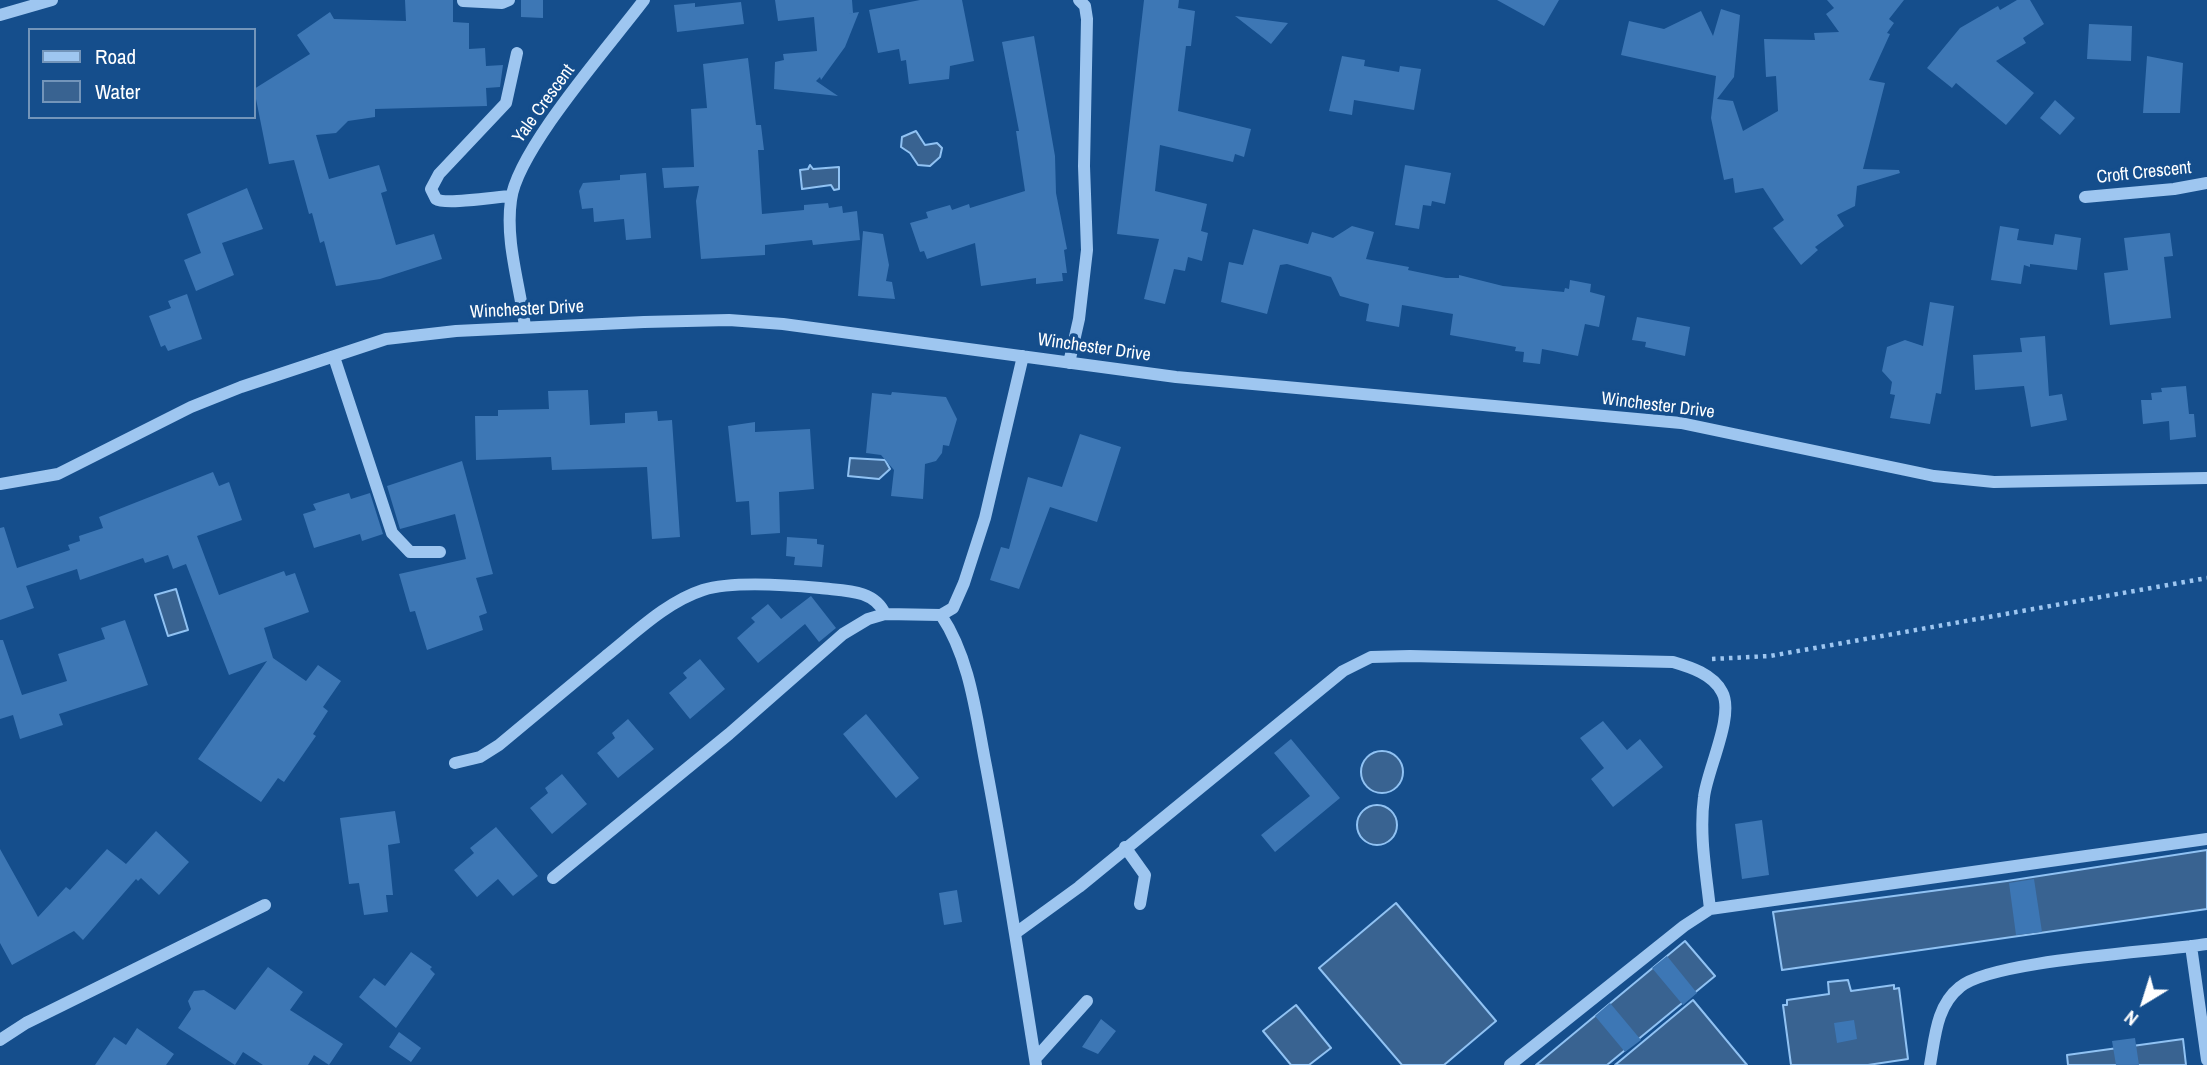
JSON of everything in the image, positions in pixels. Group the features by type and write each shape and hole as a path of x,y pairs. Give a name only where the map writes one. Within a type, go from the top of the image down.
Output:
{"street":[{"path":"0,16 52,0"},
{"path":"463,1 502,3 509,0"},
{"name":"Yale Crescent","path":"525,327 510,238 511,196 529,152 644,0"},
{"path":"1069,363 1079,319 1087,250 1084,166 1087,19 1085,6 1079,0"},
{"path":"511,196 468,199 447,204 436,199 431,189 439,174 506,103 517,53"},
{"name":"Croft Crescent","path":"2085,197 2174,189 2207,183"},
{"name":"Winchester Drive","path":"0,484 58,474 191,407 386,339 525,327 729,320 783,324 1176,377 1681,423 1934,476 1994,482 2207,478"},
{"path":"553,878 729,734 843,634 867,619 885,614 941,615 953,608 988,506 1023,356"},
{"path":"334,357 392,533 410,552 440,552"},
{"path":"455,763 480,757 499,745 648,622 682,599 705,589 781,584 854,592 870,597 881,605 885,614"},
{"path":"941,615 957,638 973,702 1017,932 1035,1062"},
{"path":"1017,932 1079,887 1343,671 1371,657 1672,662 1708,676 1723,692 1725,713 1704,795 1702,840 1710,909"},
{"path":"1510,1065 1684,926 1710,909 2207,839"},
{"path":"1125,847 1145,875 1140,904"},
{"path":"0,1040 26,1023 265,905"},
{"path":"1930,1065 1942,1007 1960,986 1995,970 2207,944"},
{"path":"2191,946 2207,1060"},
{"path":"1035,1062 1087,1001"}],"path":[{"path":"1672,662 1770,656 2207,578"}],"water":[{"path":"916,131 925,145 937,143 942,148 940,157 930,166 918,165 910,153 901,147 902,137"},
{"path":"810,165 813,169 839,167 839,189 834,190 831,185 802,189 800,170 808,169"},
{"path":"850,458 885,460 890,469 879,479 848,476"},
{"path":"176,589 188,630 168,636 155,595"},
{"path":"1382,751 1397,757 1403,772 1397,787 1382,793 1367,787 1361,772 1367,757"},
{"path":"1377,805 1385,806 1391,811 1396,817 1396,833 1391,839 1385,844 1377,845 1369,844 1363,839 1358,833 1357,825 1358,817 1363,811 1369,806"},
{"path":"2207,850 2207,909 1782,970 1773,912 2007,881"},
{"path":"1396,903 1496,1021 1444,1065 1402,1065 1319,968"},
{"path":"1685,941 1715,976 1607,1065 1536,1065"},
{"path":"1848,980 1851,991 1894,985 1894,989 1899,988 1908,1059 1868,1065 1791,1065 1783,1005 1787,1005 1787,1000 1829,994 1828,982"},
{"path":"1693,1000 1747,1065 1615,1065"},
{"path":"1296,1005 1331,1048 1309,1065 1291,1065 1263,1031"},
{"path":"2183,1039 2186,1065 2068,1065 2067,1055"}],"building":[{"path":"405,0 453,0 453,22 469,23 469,49 485,48 486,66 503,65 500,87 486,88 487,106 375,109 375,117 348,121 336,133 316,135 329,179 379,165 387,191 381,193 396,245 434,234 442,259 380,279 336,286 324,241 320,243 312,213 309,214 294,160 269,164 256,88 310,54 297,35 330,12 334,19 406,21"},
{"path":"521,0 543,0 543,18 521,17"},
{"path":"775,0 852,0 853,13 859,12 845,47 821,80 820,77 816,81 838,96 774,89 775,62 784,60 783,54 817,51 814,17 778,21"},
{"path":"920,0 962,0 974,61 950,66 949,79 909,84 906,60 901,61 899,49 878,53 869,10"},
{"path":"1144,0 1179,0 1178,8 1195,11 1191,46 1186,46 1178,111 1251,129 1244,157 1235,154 1233,162 1160,145 1155,191 1207,204 1201,231 1208,233 1202,261 1188,257 1185,271 1174,269 1165,304 1144,299 1159,239 1117,234"},
{"path":"1497,0 1559,0 1544,26"},
{"path":"1827,0 1904,0 1889,19 1894,23 1887,33 1890,34 1869,80 1885,83 1863,169 1899,170 1900,173 1857,186 1855,206 1837,215 1844,226 1815,247 1818,250 1801,265 1773,228 1784,220 1763,188 1735,193 1733,178 1724,180 1711,118 1716,76 1621,55 1629,21 1664,29 1701,11 1713,36 1721,9 1740,15 1734,77 1717,99 1733,101 1743,131 1778,111 1776,76 1766,77 1764,39 1815,40 1814,33 1839,32 1826,14 1834,8"},
{"path":"2017,0 2030,0 2044,24 2023,38 2026,43 1996,61 2034,93 2006,125 1956,83 1952,88 1927,68 1960,28 1998,6 2000,10"},
{"path":"741,2 744,24 677,32 674,5 695,3 695,7"},
{"path":"1235,16 1288,23 1271,44"},
{"path":"2089,24 2132,26 2131,61 2087,59"},
{"path":"1034,36 1055,156 1056,193 1067,249 1064,250 1067,273 1062,273 1063,281 1036,284 1036,278 981,286 975,243 927,259 924,251 920,252 910,223 928,218 926,212 950,205 952,210 969,204 970,208 1025,191 1016,131 1019,131 1002,42"},
{"path":"1342,56 1365,60 1364,66 1399,72 1400,66 1421,69 1414,110 1354,100 1352,115 1329,111"},
{"path":"2147,56 2183,63 2180,113 2143,113"},
{"path":"748,58 756,125 761,125 764,150 758,150 762,214 804,210 804,205 828,203 829,208 842,206 843,213 857,211 860,240 813,245 812,240 765,245 765,255 701,259 696,201 699,186 664,188 662,168 694,167 691,109 707,108 703,64"},
{"path":"2055,100 2075,118 2060,135 2040,118"},
{"path":"1405,165 1451,173 1445,204 1432,201 1431,206 1423,205 1419,229 1395,225"},
{"path":"646,173 651,238 626,240 624,219 594,222 593,208 582,209 579,191 583,183 620,180 620,175"},
{"path":"247,188 263,229 222,243 234,275 196,291 184,260 201,253 187,214"},
{"path":"1352,226 1374,232 1366,259 1409,267 1408,270 1446,278 1459,278 1459,275 1503,286 1564,292 1565,288 1569,289 1570,280 1591,284 1590,292 1605,296 1599,327 1585,324 1578,356 1542,349 1540,364 1523,362 1524,352 1515,351 1516,347 1450,335 1453,314 1402,305 1399,327 1366,321 1369,304 1340,296 1331,277 1287,264 1280,265 1267,314 1221,302 1229,262 1243,265 1253,229 1308,244 1312,232 1333,238"},
{"path":"2000,226 2019,229 2017,240 2053,245 2055,234 2081,238 2077,270 2030,264 2030,267 2024,265 2021,284 1991,280"},
{"path":"863,231 883,234 889,265 886,281 892,282 895,299 858,296"},
{"path":"2170,233 2173,256 2164,257 2171,318 2110,325 2104,273 2128,270 2124,238"},
{"path":"187,294 202,339 168,351 165,345 161,347 149,316 171,308 168,301"},
{"path":"1930,302 1954,306 1941,394 1936,393 1930,424 1890,418 1895,395 1890,394 1892,382 1882,371 1887,347 1905,340 1923,346"},
{"path":"1637,317 1690,327 1685,356 1645,347 1646,342 1632,340"},
{"path":"2045,336 2049,396 2062,394 2067,420 2031,427 2024,386 1975,390 1973,355 2022,352 2020,338"},
{"path":"2186,386 2189,414 2194,414 2196,437 2170,440 2169,421 2143,424 2141,400 2152,400 2151,393 2162,392 2161,388"},
{"path":"588,390 590,425 625,423 625,413 657,411 658,421 672,420 680,537 652,539 647,467 552,470 551,457 476,460 475,416 498,416 498,410 549,409 548,391"},
{"path":"892,392 946,397 957,419 949,446 943,445 942,453 936,461 925,464 923,499 891,496 894,470 881,455 866,453 872,393 891,395"},
{"path":"755,422 755,432 810,429 814,489 779,492 780,533 751,535 749,501 736,502 728,426"},
{"path":"1080,434 1121,447 1097,522 1050,507 1019,589 990,580 1001,547 1009,549 1028,477 1062,487"},
{"path":"462,461 493,574 476,578 487,613 479,616 483,630 427,650 415,611 410,612 399,574 466,559 455,514 400,529 387,486"},
{"path":"213,472 219,486 229,482 242,520 197,536 219,595 284,571 286,576 295,573 309,612 264,628 273,658 306,681 318,665 341,681 323,707 328,711 313,734 316,736 284,782 278,778 261,802 198,759 267,661 229,675 186,564 173,569 168,555 145,563 143,558 80,580 77,569 26,586 34,608 0,620 0,528 4,527 17,568 70,550 68,545 80,541 79,536 103,528 99,517"},
{"path":"349,493 351,499 370,493 383,534 362,541 360,534 314,548 303,514 316,510 313,504"},
{"path":"787,537 817,539 817,544 824,545 822,567 794,565 795,557 786,556"},
{"path":"811,596 836,628 819,642 805,624 758,663 737,638 755,622 751,618 768,604 781,619"},
{"path":"125,620 148,685 59,714 63,725 20,739 13,715 0,719 0,640 3,640 22,695 67,681 58,654 105,639 101,628"},
{"path":"700,659 725,689 690,719 669,693 687,678 683,673"},
{"path":"866,714 919,778 896,798 843,734"},
{"path":"628,719 654,749 618,778 597,753 615,738 612,733"},
{"path":"1603,721 1627,750 1640,739 1663,767 1613,807 1591,779 1604,768 1580,738"},
{"path":"1291,739 1340,798 1275,852 1261,835 1310,796 1274,753"},
{"path":"562,774 587,804 552,834 530,808 548,793 545,788"},
{"path":"395,811 400,843 388,845 393,895 386,895 388,912 364,915 359,883 349,884 340,818"},
{"path":"1762,820 1769,875 1742,879 1735,824"},
{"path":"496,827 538,876 513,896 498,879 477,897 454,870 474,853 470,848"},
{"path":"156,831 189,862 159,895 141,878 138,881 136,879 83,940 74,931 12,965 0,943 0,849 38,917 66,887 70,890 107,849 126,864"},
{"path":"2034,879 2042,932 2016,935 2009,883"},
{"path":"957,890 962,922 944,925 939,893"},
{"path":"411,952 432,967 430,969 435,974 396,1028 359,997 374,978 385,986"},
{"path":"1667,956 1697,993 1683,1005 1652,968"},
{"path":"268,967 303,992 290,1010 343,1044 329,1065 314,1055 308,1065 263,1065 243,1052 235,1065 178,1028 191,1009 188,1001 194,991 204,990 235,1010"},
{"path":"1610,1003 1641,1040 1625,1052 1595,1016"},
{"path":"1101,1019 1116,1031 1098,1054 1082,1047"},
{"path":"1854,1020 1857,1039 1837,1043 1834,1023"},
{"path":"137,1028 174,1054 166,1065 95,1065 114,1037 126,1045"},
{"path":"399,1032 421,1048 411,1062 389,1047"},
{"path":"2135,1038 2139,1065 2116,1065 2112,1041"}]}
